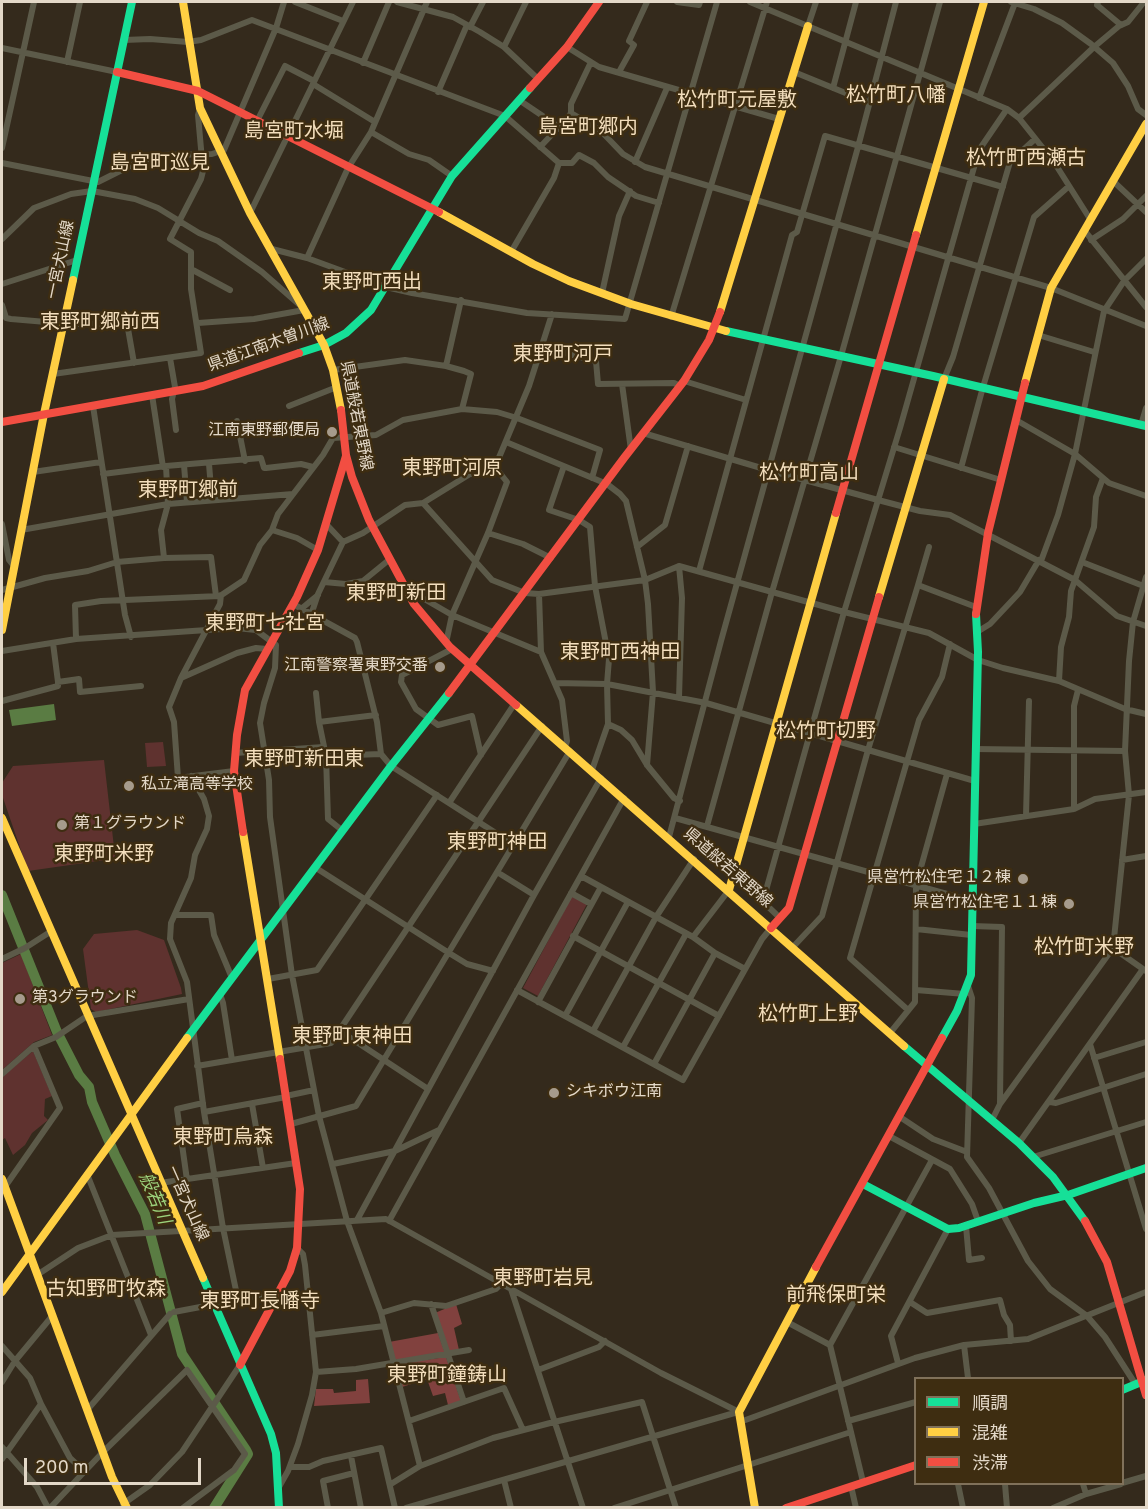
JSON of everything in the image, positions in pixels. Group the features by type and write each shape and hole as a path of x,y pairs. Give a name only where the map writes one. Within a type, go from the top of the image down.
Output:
{"street":[{"path":"2,148 34,2"},
{"path":"67,62 80,2"},
{"name":"一宮犬山線","path":"2,630 5,590 21,530 132,2"},
{"name":"県道般若東野線","path":"183,2 200,108 250,213 324,345 337,387 346,455 352,477 373,526 414,604 449,646 927,1066 1020,1143 1053,1177 1090,1228 1107,1262 1146,1395"},
{"path":"2,238 34,208 93,186 134,164 163,155 202,154 224,150 285,2"},
{"path":"295,2 343,21"},
{"path":"250,213 353,2"},
{"path":"363,63 389,2"},
{"path":"397,2 453,18 468,26 504,47 538,79"},
{"path":"308,258 348,168 371,132 427,2"},
{"path":"438,92 468,26 483,2"},
{"path":"504,47 526,2"},
{"name":"県道江南木曽川線","path":"2,422 217,382 324,345 346,333 371,310 430,208 452,176 567,46 598,2"},
{"path":"619,72 634,45 629,41 647,2"},
{"path":"677,2 699,5 700,2"},
{"path":"272,249 308,258 386,287 527,313 623,320 631,304 717,2"},
{"path":"750,2 766,5 808,26 1007,110 1019,118 1054,162 1090,219"},
{"path":"3,1286 30,1253 130,1114 391,766 471,665 682,384 714,329 816,2"},
{"path":"832,88 856,2"},
{"path":"669,837 896,2"},
{"path":"707,826 772,592 876,236 940,2"},
{"path":"693,938 729,890 775,723 984,2"},
{"path":"979,98 1013,2 1034,9 1062,23 1113,63 1128,86 1138,109 1146,115"},
{"path":"1098,2 1097,5 1121,25"},
{"path":"1019,118 1094,47 1128,22 1144,2"},
{"path":"671,317 766,5"},
{"path":"124,40 189,42 201,40 252,20 504,116 559,163 572,163 579,155 594,163 608,177 636,196 659,203"},
{"path":"567,46 599,67 779,119"},
{"path":"2,48 198,91 569,280 671,317 714,329 983,387 1144,425 1146,408"},
{"path":"540,147 563,125 571,113 571,104 591,62"},
{"path":"257,121 285,66 375,122"},
{"path":"794,72 870,103"},
{"path":"635,162 667,88"},
{"path":"519,100 559,127"},
{"path":"2,108 10,110"},
{"path":"53,374 201,353 191,289 191,252 170,239 201,179 202,154 198,115 200,108"},
{"path":"763,901 844,612 979,150 1007,110"},
{"path":"571,113 600,129 614,146 645,167 1051,288 1146,326"},
{"path":"756,1508 739,1412 967,989 970,975 972,930 978,660 976,607 988,533 1051,288 1146,124"},
{"path":"371,132 409,154 429,160 452,176"},
{"path":"699,571 792,235 797,232 825,136 1003,187"},
{"path":"517,990 683,1080 762,939 789,908 905,507 944,379 953,357 1003,187 1011,162 1035,139"},
{"path":"511,252 554,178 559,163"},
{"path":"2,164 93,186 145,202 199,233 218,241 262,272 304,310"},
{"path":"1113,181 1146,212"},
{"path":"962,468 983,387 1034,217 1068,187"},
{"path":"602,293 619,216 630,191"},
{"path":"1091,240 1123,219 1146,196"},
{"path":"1084,230 1146,307"},
{"path":"977,632 990,624 1020,592 1040,561 1058,515 1075,454 1104,311 1124,281 1146,259"},
{"path":"2,284 77,260"},
{"path":"191,269 230,290"},
{"path":"446,366 460,300"},
{"path":"2,304 6,318 63,323 127,323 134,363"},
{"path":"198,323 246,320 304,310"},
{"path":"495,467 529,386 552,314"},
{"path":"1038,335 1094,352"},
{"path":"565,353 596,361 598,384 674,383 746,400"},
{"path":"170,358 175,387 172,399 176,430"},
{"path":"333,370 405,360 446,366 471,374 462,409"},
{"path":"622,384 631,450"},
{"path":"289,406 337,387"},
{"path":"152,395 165,466 168,504 161,530 164,558"},
{"path":"93,406 123,601 131,637"},
{"path":"76,639 75,605 101,601 219,595 244,580 260,545 272,530 278,514 323,455 333,438 376,435 403,420 462,409 497,412 600,450 592,478"},
{"path":"1016,420 1075,454 1102,478 1146,496"},
{"path":"237,421 245,461"},
{"path":"643,433 878,500 950,515 1075,580 1117,616 1146,626"},
{"path":"506,442 607,483 626,501 645,580 653,692 647,765"},
{"path":"637,547 665,525 688,446"},
{"path":"894,447 1001,480"},
{"path":"34,1046 60,1108 2,1186 30,1253 123,1506 150,1485 175,1459 213,1407 240,1365 280,1292 297,1248 300,1189 234,771 235,753 242,699 270,645 297,606 327,525 346,455"},
{"path":"103,474 261,458 264,468 301,464 313,467"},
{"path":"33,472 101,462"},
{"path":"209,464 212,500"},
{"path":"184,465 187,502"},
{"path":"564,466 549,510 579,520 590,527 595,586 609,659 608,723 592,770"},
{"path":"311,615 318,594 343,542 363,533 405,505 423,503 470,474 495,467"},
{"path":"481,755 472,716 438,725 416,709 401,682 402,675 449,646 452,615 488,533 507,482 495,467"},
{"path":"1059,681 1061,647 1069,617 1071,591 1094,527 1096,497 1102,478"},
{"path":"21,530 168,504 293,494"},
{"path":"423,503 442,527 492,580 525,593 539,594 645,580 679,566 872,620 929,633 978,660 1059,681 1125,709 1146,714"},
{"path":"2,524 9,560 13,565"},
{"path":"327,525 343,542"},
{"path":"272,530 297,538 318,550"},
{"path":"488,533 523,544 551,558"},
{"path":"793,947 822,916 868,750 929,547"},
{"path":"5,590 45,578 88,571 117,562 211,557 220,604 181,678 169,707 174,722 178,778 234,771"},
{"path":"324,582 346,584 363,580 390,559"},
{"path":"1082,562 1145,587"},
{"path":"679,566 682,610 679,698"},
{"path":"992,1120 1000,1104 1113,948 1128,795 1125,709 1133,622 1145,587 1146,577"},
{"path":"918,585 976,607"},
{"path":"404,587 452,615 541,652"},
{"path":"297,606 318,594"},
{"path":"291,1124 357,1106 568,749 562,700 541,652 539,594"},
{"path":"297,606 355,638 375,715 381,754 391,766 513,844"},
{"path":"2,651 76,639 236,628 256,630 270,645"},
{"path":"2,701 58,686 53,643"},
{"path":"908,1010 850,958 919,720 942,677 950,644"},
{"path":"181,678 237,653 276,645 275,668 260,723 269,780 270,817 292,975 319,1116 347,1221 381,1313 420,1466"},
{"path":"58,682 79,680 80,692 141,686"},
{"path":"555,683 607,684 706,703 975,781"},
{"path":"1074,809 1074,705 1078,690"},
{"path":"316,693 326,756 328,819 343,831"},
{"path":"1026,816 1029,701"},
{"path":"449,803 515,703"},
{"path":"319,722 375,715"},
{"path":"608,723 621,730 632,740 647,765 674,798 680,801"},
{"path":"197,1066 331,1043 542,726"},
{"path":"235,753 324,747"},
{"path":"975,748 1125,751"},
{"path":"326,756 381,754"},
{"path":"890,1033 915,1002 916,885 947,774"},
{"path":"191,776 204,799 209,816 207,829 195,855 191,878 171,923 170,939 187,982 204,1112 223,1228 238,1300"},
{"path":"357,1220 534,895 601,778"},
{"path":"974,824 1074,809 1095,799 1146,792"},
{"path":"268,979 317,970 437,795"},
{"path":"389,1221 624,798"},
{"name":"一宮犬山線","path":"2,818 271,1434 276,1453 279,1508"},
{"path":"675,818 972,901"},
{"path":"1122,860 1146,856"},
{"path":"592,1031 656,917 694,859"},
{"path":"316,868 467,964 493,971"},
{"path":"497,872 534,895"},
{"path":"733,873 780,918"},
{"path":"581,876 745,969"},
{"path":"538,1002 601,887"},
{"path":"572,893 591,904"},
{"path":"565,1016 628,902"},
{"path":"176,915 211,915 214,935 232,978"},
{"path":"916,929 972,930 1002,927 1000,1104"},
{"path":"2,959 22,950 50,932"},
{"path":"622,1047 686,934"},
{"path":"573,936 719,1016"},
{"path":"1020,1143 1145,970 1113,948"},
{"path":"654,1064 715,953"},
{"path":"916,990 967,989"},
{"path":"967,989 972,998 967,1157 989,1188 1028,1260 1050,1288 1087,1316 1142,1382 1124,1389"},
{"path":"220,994 224,1003 232,1060"},
{"path":"2,1074 34,1046 56,1037 87,1016 189,999"},
{"path":"340,1032 428,1089"},
{"path":"1094,1058 1146,1042"},
{"path":"1090,1044 1146,1229"},
{"path":"1050,1102 1056,1103 1146,1074"},
{"path":"204,1112 314,1090"},
{"path":"187,1180 177,1108 203,1103"},
{"path":"252,1104 263,1168"},
{"path":"900,1116 933,1139 967,1152"},
{"path":"1033,1157 1146,1122"},
{"path":"333,1164 395,1151 439,1130"},
{"path":"889,1136 950,1169 972,1204 978,1221"},
{"path":"863,1482 830,1345 932,1160"},
{"path":"160,1183 296,1163"},
{"path":"863,1184 948,1229 966,1226 1002,1213 1068,1195 1146,1168"},
{"path":"87,1174 152,1335"},
{"path":"37,1275 78,1248 112,1235 386,1219 661,1373 739,1412"},
{"path":"966,1226 969,1260 982,1258"},
{"path":"898,1363 891,1336 948,1229"},
{"path":"279,1488 290,1467 306,1419 316,1372 303,1254 297,1248"},
{"path":"381,1313 414,1303 446,1306 496,1288 502,1283"},
{"path":"511,1289 583,1508"},
{"path":"88,1409 172,1313 280,1292"},
{"path":"740,1422 898,1363 964,1345 1028,1339 1146,1292"},
{"path":"910,1302 927,1312 1000,1300 1004,1315 1010,1325 1011,1341"},
{"path":"431,1304 464,1402"},
{"path":"2,1382 15,1361 53,1315"},
{"path":"787,1322 830,1345"},
{"path":"312,1335 384,1326"},
{"path":"538,1370 599,1347 605,1341"},
{"path":"964,1345 968,1377"},
{"path":"2,1347 30,1378 70,1458 84,1471"},
{"path":"316,1372 356,1369 469,1350"},
{"path":"4,1450 36,1487 49,1508 187,1370 245,1454 234,1470 183,1508"},
{"path":"410,1421 504,1388 523,1430"},
{"path":"390,1484 420,1466 493,1438 642,1402 676,1508"},
{"path":"848,1421 914,1402"},
{"path":"2,1459 4,1450 41,1404"},
{"path":"406,1508 429,1505 567,1461 739,1412"},
{"path":"614,1508 851,1432"},
{"path":"290,1467 309,1467 323,1461 381,1448 395,1508"},
{"path":"351,1456 361,1508"},
{"path":"786,1508 914,1465"},
{"path":"328,1508 323,1481 354,1473"},
{"path":"1124,1482 1146,1476"},
{"path":"504,1480 511,1508"},
{"path":"958,1485 961,1507"},
{"path":"1005,1485 1006,1508"},
{"path":"1083,1485 1086,1494"},
{"path":"1053,1508 1115,1485"},
{"path":"851,1486 856,1508"}],"shaded area":[{"path":"54,704 56,720 12,726 9,710"},
{"path":"163,742 166,766 147,767 145,743"},
{"name":"第１グラウンド","path":"104,760 115,856 112,859 28,871 2,795 2,783 13,766"},
{"path":"572,896 587,904 538,996 523,988"},
{"path":"137,930 164,940 182,994 96,1012 91,1009 83,949 94,934"},
{"name":"第3グラウンド","path":"21,954 52,1035 34,1042 2,1070 2,963"},
{"path":"33,1051 52,1096 45,1099 44,1116 48,1120 32,1133 25,1145 13,1155 5,1138 2,1140 2,1077"},
{"path":"456,1304 462,1324 454,1328 459,1350 447,1353 435,1313"},
{"path":"438,1333 445,1353 395,1360 389,1342"},
{"path":"446,1357 461,1401 448,1405 445,1393 433,1396 427,1379 402,1387 395,1364"},
{"path":"368,1379 370,1403 314,1406 316,1389 333,1389 334,1393 356,1391 356,1380"}],"waterway":[{"name":"般若川","path":"2,895 57,1032 79,1075 89,1087 92,1102 115,1155 145,1214 182,1354 248,1454 214,1508"}],"traffic: fast":[{"path":"73,280 132,2"},
{"path":"299,353 324,345 346,333 371,310 452,176 530,88"},
{"path":"726,331 1146,426"},
{"path":"942,1038 957,1011 971,975 978,652 976,614"},
{"path":"187,1038 391,766 449,693"},
{"path":"904,1046 1019,1143 1053,1177 1085,1221"},
{"path":"863,1184 948,1229 959,1228 1034,1203 1068,1195 1146,1168"},
{"path":"203,1278 271,1434 276,1453 279,1508"},
{"path":"1124,1389 1146,1380"}],"traffic: slow":[{"path":"183,2 200,108 250,213 324,345 333,370 341,410"},
{"path":"916,235 984,2"},
{"path":"720,312 808,26"},
{"path":"1025,383 1051,288 1146,124"},
{"path":"439,212 533,264 569,281 631,304 726,331"},
{"path":"2,630 73,280"},
{"path":"879,597 944,379"},
{"path":"729,890 836,513"},
{"path":"516,705 904,1046"},
{"path":"2,818 203,1278"},
{"path":"243,832 280,1059"},
{"path":"2,1292 187,1038"},
{"path":"2,1179 112,1477 127,1508"},
{"path":"755,1508 739,1412 816,1267"}],"traffic: jam":[{"path":"530,88 567,47 599,2"},
{"path":"117,72 198,91 439,212"},
{"path":"836,513 916,235"},
{"path":"449,693 684,381 709,340 720,312"},
{"path":"2,422 203,386 299,353"},
{"path":"976,614 988,533 1025,383"},
{"path":"341,410 346,455 352,477 369,520 414,604 450,647 516,705"},
{"path":"243,832 234,771 237,735 245,690 297,597 318,550 346,456"},
{"path":"771,928 789,908 879,597"},
{"path":"816,1267 942,1038"},
{"path":"240,1365 290,1271 297,1248 300,1189 280,1059"},
{"path":"1085,1221 1107,1262 1146,1395"},
{"path":"786,1508 914,1466"}],"place":[{"name":"江南東野郵便局","path":"332,432"},
{"name":"江南警察署東野交番","path":"440,667"},
{"name":"私立滝高等学校","path":"129,786"},
{"name":"第１グラウンド","path":"62,825"},
{"name":"県営竹松住宅１２棟","path":"1023,879"},
{"name":"県営竹松住宅１１棟","path":"1069,904"},
{"name":"第3グラウンド","path":"20,999"},
{"name":"シキボウ江南","path":"554,1093"}],"district":[{"name":"松竹町八幡","path":"896,97"},
{"name":"松竹町元屋敷","path":"737,102"},
{"name":"島宮町郷内","path":"588,129"},
{"name":"島宮町水堀","path":"294,133"},
{"name":"松竹町西瀬古","path":"1026,160"},
{"name":"島宮町巡見","path":"160,165"},
{"name":"東野町西出","path":"372,284"},
{"name":"東野町郷前西","path":"100,324"},
{"name":"東野町河戸","path":"563,356"},
{"name":"東野町河原","path":"452,470"},
{"name":"松竹町高山","path":"809,475"},
{"name":"東野町郷前","path":"188,492"},
{"name":"東野町新田","path":"396,595"},
{"name":"東野町七社宮","path":"265,625"},
{"name":"東野町西神田","path":"620,654"},
{"name":"松竹町切野","path":"826,733"},
{"name":"東野町新田東","path":"304,761"},
{"name":"東野町神田","path":"497,844"},
{"name":"東野町米野","path":"104,856"},
{"name":"松竹町米野","path":"1084,949"},
{"name":"松竹町上野","path":"808,1016"},
{"name":"東野町東神田","path":"352,1038"},
{"name":"東野町烏森","path":"223,1139"},
{"name":"東野町岩見","path":"543,1280"},
{"name":"古知野町牧森","path":"106,1291"},
{"name":"前飛保町栄","path":"836,1297"},
{"name":"東野町長幡寺","path":"260,1303"},
{"name":"東野町鐘鋳山","path":"447,1377"}]}
